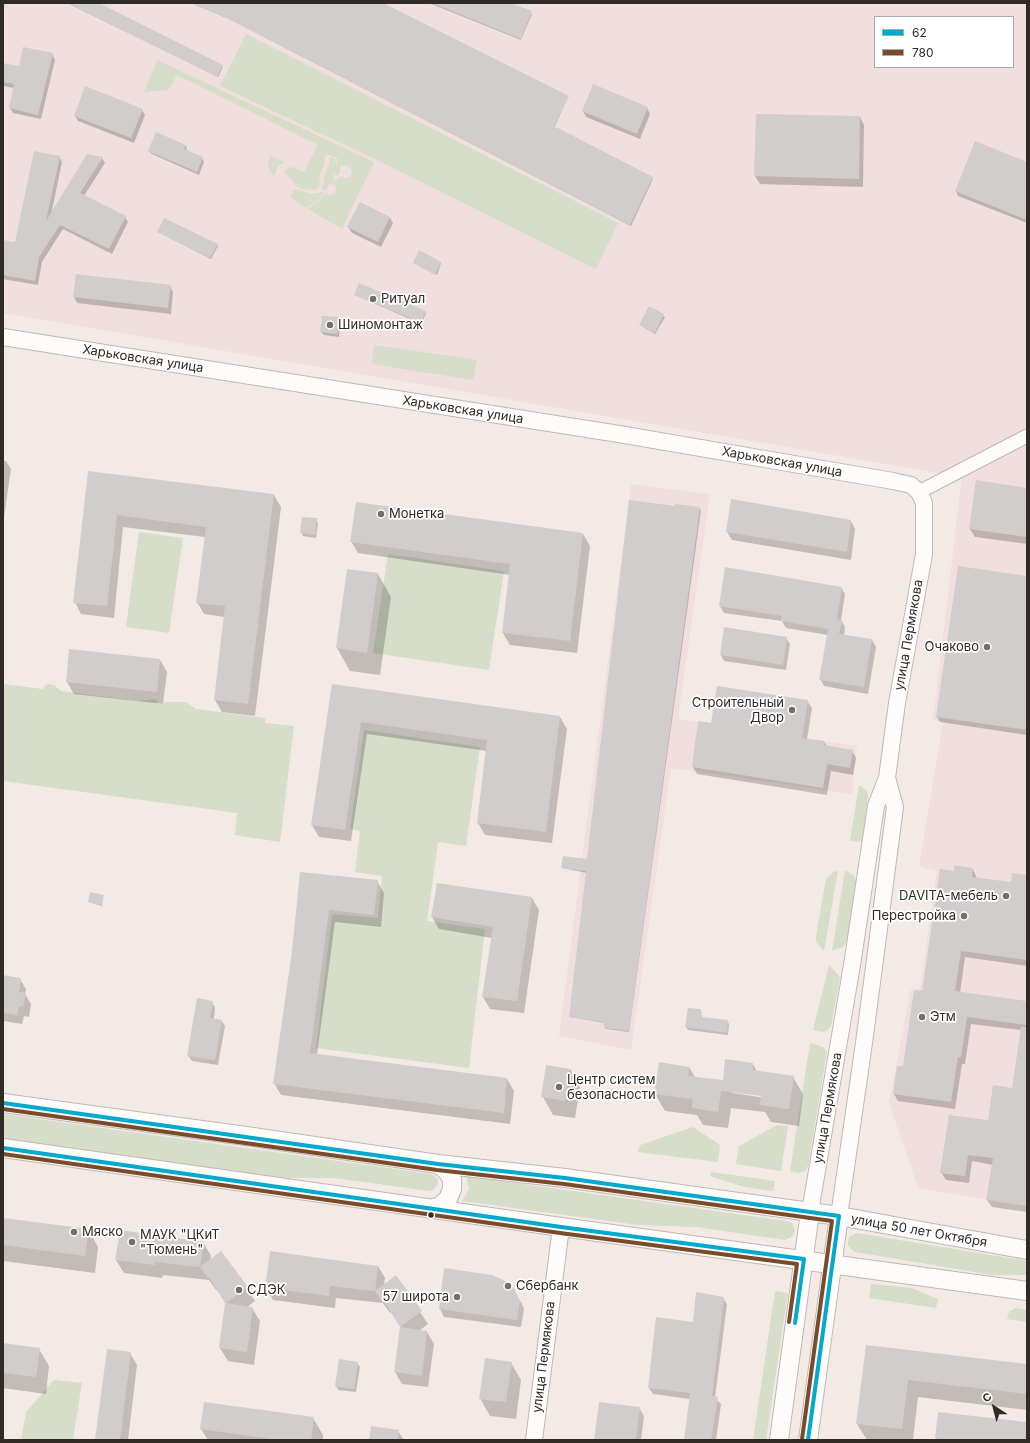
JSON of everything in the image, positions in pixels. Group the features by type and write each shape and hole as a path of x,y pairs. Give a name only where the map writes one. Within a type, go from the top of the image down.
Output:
{"main road":[{"name":"улица 50 лет Октября","path":"3,1103 438,1164 573,1180 839,1216 1027,1250"},
{"path":"3,1148 430,1209 1027,1290"},
{"path":"430,1209 440,1206 448,1199 452,1189 452,1179 446,1170 438,1164"},
{"name":"улица Пермякова","path":"779,1440 810,1212"},
{"name":"улица Пермякова","path":"808,1440 839,1216"}],"street":[{"name":"Харьковская улица","path":"3,337 642,438 892,481 911,485 919,492"},
{"path":"919,492 1027,436"},
{"name":"улица Пермякова","path":"810,1212 848,995 876,806 887,778 897,703 924,554 924,503 919,492"},
{"name":"улица Пермякова","path":"839,1216 864,1043 895,807 887,778"},
{"name":"улица Пермякова","path":"534,1440 561,1227"}],"shaded area":[{"path":"3,3 1027,3 1027,1206 918,1188 889,1103 911,989 920,988 937,871 919,866 943,722 933,720 962,477 3,313"},
{"path":"631,484 710,494 678,719 857,746 852,794 671,768 631,1050 559,1036"}],"green space":[{"path":"246,34 618,223 596,269 379,161 220,86"},
{"path":"157,60 374,162 342,229 308,209 326,193 329,195 335,194 336,188 334,183 328,185 327,189 322,190 325,174 329,165 329,157 335,159 337,167 337,158 328,154 325,156 324,165 320,174 319,186 316,190 302,189 295,185 287,174 283,173 288,168 292,167 304,172 318,145 177,75 168,90 144,92","holes":["344,165 348,166 352,173 350,177 346,178 341,176 335,181 333,174 334,172 335,177 340,173 340,167"]},
{"path":"270,156 284,162 278,166 274,176 268,166"},
{"path":"295,189 312,194 324,192 320,199 306,208 290,197"},
{"path":"374,345 477,360 473,380 372,364"},
{"path":"139,532 183,538 169,633 126,627"},
{"path":"388,554 504,571 489,670 373,653"},
{"path":"3,684 43,689 45,685 48,684 54,685 61,691 138,701 155,699 158,701 157,704 163,704 164,702 186,702 196,709 265,718 265,723 294,726 280,842 235,835 237,813 3,781"},
{"path":"364,730 480,747 466,846 438,842 427,921 485,929 469,1068 316,1048 332,914 378,918 382,876 355,872 360,831 350,829"},
{"path":"859,785 867,791 868,797 862,842 850,841"},
{"path":"845,870 854,876 857,883 847,941 843,947 832,951"},
{"path":"838,871 824,951 816,942 816,936 826,879 833,872"},
{"path":"829,965 840,977 831,1026 827,1031 822,1032 813,1030"},
{"path":"810,1043 823,1047 827,1052 808,1166 805,1171 799,1173 790,1171"},
{"path":"3,1114 431,1174 438,1179 438,1184 433,1190 429,1191 334,1178 281,1178 3,1140"},
{"path":"777,1125 788,1126 781,1171 736,1164 739,1146"},
{"path":"693,1127 720,1145 718,1162 638,1152 640,1145"},
{"path":"711,1172 775,1181 773,1191 744,1187 710,1176"},
{"path":"466,1176 787,1221 792,1223 795,1231 793,1236 785,1240 696,1227 638,1225 462,1201 469,1189"},
{"path":"857,1233 1027,1261 1027,1275 992,1275 855,1252 848,1246 848,1242 849,1237"},
{"path":"871,1284 912,1288 938,1299 936,1308 869,1298"},
{"path":"775,1291 788,1293 766,1440 753,1440"},
{"path":"1016,1308 1027,1310 1027,1322 1007,1319 1009,1312"},
{"path":"54,1380 82,1383 73,1440 21,1440 26,1412"}],"building":[{"path":"68,3 99,3 223,65 217,77"},
{"path":"192,3 383,3 569,96 554,126 653,177 630,225 227,18"},
{"path":"432,3 511,3 532,11 521,39"},
{"path":"23,47 53,53 38,115 9,108 14,84 3,82 3,63 19,66"},
{"path":"593,84 648,107 637,134 582,111"},
{"path":"85,86 143,109 131,138 74,116"},
{"path":"756,114 860,116 859,179 754,176"},
{"path":"156,132 186,145 184,149 203,157 197,172 148,151"},
{"path":"975,141 1027,162 1027,220 955,191"},
{"path":"34,151 60,156 46,221 87,154 103,157 80,193 126,216 109,249 60,225 39,257 35,281 3,275 3,240 15,242"},
{"path":"360,202 390,217 378,242 347,227"},
{"path":"164,218 218,244 210,258 157,232"},
{"path":"419,250 441,262 435,275 413,263"},
{"path":"76,274 171,285 168,308 73,297"},
{"path":"359,283 426,311 417,331 406,327 410,318 354,295"},
{"path":"649,306 664,314 655,333 639,325"},
{"name":"Шиномонтаж","path":"322,316 339,317 337,334 320,332"},
{"path":"88,471 274,494 248,704 214,700 225,606 196,603 206,527 117,515 107,606 73,603"},
{"path":"976,480 1027,488 1027,537 969,529"},
{"path":"731,499 851,520 847,552 726,532"},
{"path":"629,500 675,506 675,504 700,507 629,1031 604,1028 604,1022 569,1017 586,871 561,868 563,856 587,859"},
{"path":"356,502 583,533 570,641 502,633 510,564 350,542"},
{"path":"302,517 317,518 315,535 300,533"},
{"name":"Очаково","path":"958,566 1027,576 1027,730 936,717"},
{"path":"725,567 842,587 837,619 842,620 839,634 872,639 864,687 819,680 828,629 781,621 782,616 719,606"},
{"path":"347,569 378,573 367,653 336,648"},
{"path":"724,627 787,637 783,665 720,655"},
{"path":"69,649 160,659 157,692 66,682"},
{"path":"332,684 560,716 546,832 477,823 487,740 361,722 345,830 311,825"},
{"path":"717,686 808,700 802,738 824,741 824,745 853,750 850,768 827,764 823,788 692,767 698,721 711,723"},
{"path":"954,865 973,868 972,877 1011,882 1012,873 1027,875 1027,960 961,951 955,991 1027,1001 1027,1025 967,1017 961,1057 958,1057 951,1102 893,1094 897,1066 903,1066 914,990 922,991 940,869 954,871"},
{"path":"300,872 378,880 374,915 329,910 310,1053 507,1078 504,1113 273,1084 292,951"},
{"path":"437,883 532,897 517,1001 482,997 493,927 431,917"},
{"path":"90,892 104,895 102,905 88,902"},
{"path":"3,975 21,978 19,992 26,993 23,1007 19,1006 17,1015 3,1013"},
{"path":"197,998 213,1001 210,1018 222,1020 215,1060 187,1056"},
{"path":"688,1008 701,1009 701,1017 728,1020 727,1033 685,1027"},
{"path":"1021,1027 1027,1027 1027,1206 986,1200 993,1158 968,1155 965,1176 940,1173 949,1115 988,1120 993,1085 1012,1088"},
{"path":"725,1059 753,1063 753,1070 794,1076 789,1109 760,1105 761,1096 721,1091 718,1112 692,1108 693,1099 654,1094 659,1062 689,1067 688,1076 723,1080"},
{"path":"546,1065 570,1069 565,1101 541,1097"},
{"path":"3,1218 89,1229 85,1256 3,1245"},
{"path":"120,1230 204,1242 200,1267 155,1262 155,1265 115,1260"},
{"path":"221,1251 248,1287 226,1303 253,1307 247,1352 219,1348 225,1303 209,1277 208,1278 200,1267"},
{"path":"270,1251 378,1266 375,1291 330,1286 329,1296 265,1288"},
{"path":"444,1268 492,1275 507,1282 515,1290 520,1301 517,1320 439,1309"},
{"path":"396,1275 422,1311 400,1327 384,1301 382,1302 375,1291"},
{"path":"696,1292 724,1297 712,1396 718,1397 711,1440 684,1440 690,1393 648,1388 656,1317 693,1322"},
{"path":"400,1327 427,1331 422,1376 394,1372"},
{"path":"3,1343 40,1348 36,1377 3,1373"},
{"path":"866,1345 1027,1364 1027,1394 908,1380 902,1429 856,1424"},
{"path":"107,1349 131,1352 120,1440 95,1440"},
{"path":"485,1358 512,1362 506,1402 479,1399"},
{"path":"339,1359 358,1362 354,1389 335,1386"},
{"path":"204,1402 314,1417 311,1440 279,1440 200,1429"},
{"path":"599,1402 640,1407 636,1440 594,1440"},
{"path":"938,1412 1027,1422 1027,1440 952,1440 935,1438"},
{"path":"371,1426 399,1430 398,1440 369,1440"}],"transit line":[{"name":"62","path":"3,1103 438,1164 565,1178 839,1216 808,1440"},
{"name":"780","path":"3,1109 437,1170 564,1184 832,1221 802,1439"},
{"name":"62","path":"3,1148 561,1227 804,1259 795,1323"},
{"name":"780","path":"3,1154 560,1233 797,1264 789,1322"}],"place":[{"name":"Ритуал","path":"373,299"},
{"name":"Шиномонтаж","path":"330,325"},
{"name":"Монетка","path":"381,514"},
{"name":"Очаково","path":"987,647"},
{"name":"Строительный Двор","path":"792,710"},
{"name":"DAVITA-мебель","path":"1006,896"},
{"name":"Перестройка","path":"964,916"},
{"name":"Этм","path":"922,1017"},
{"name":"Центр систем безопасности","path":"559,1087"},
{"name":"Мяско","path":"74,1232"},
{"name":"МАУК \"ЦКиТ \"Тюмень\"","path":"132,1242"},
{"name":"Сбербанк","path":"508,1286"},
{"name":"СДЭК","path":"239,1290"},
{"name":"57 широта","path":"457,1297"}]}
